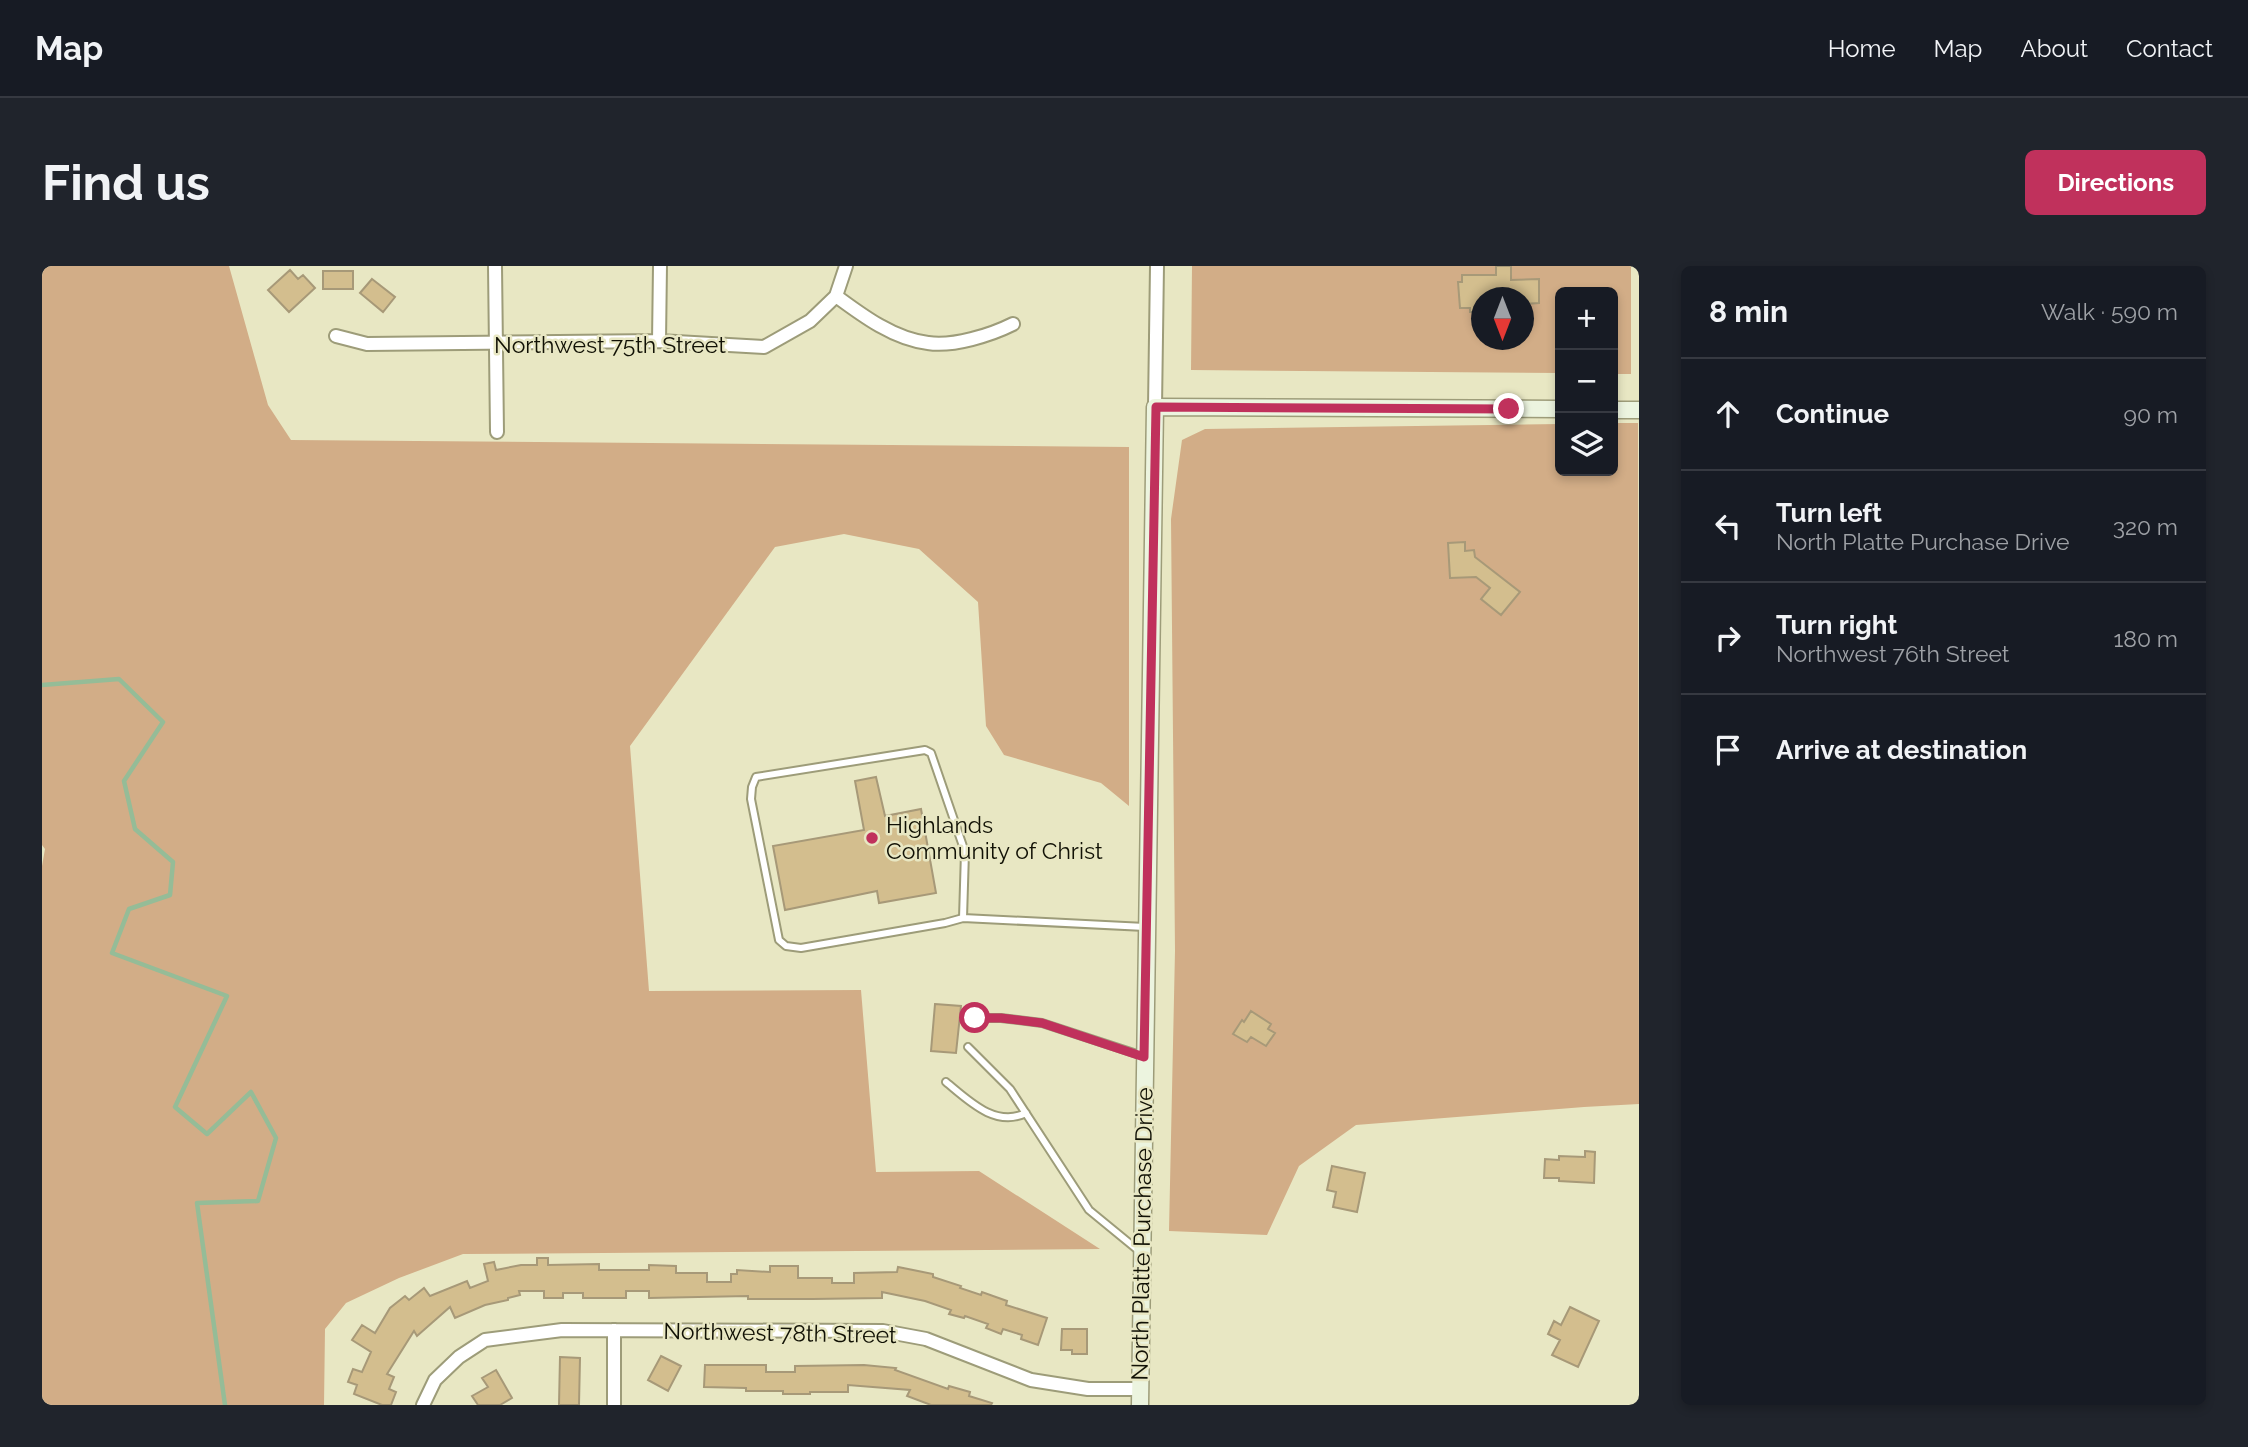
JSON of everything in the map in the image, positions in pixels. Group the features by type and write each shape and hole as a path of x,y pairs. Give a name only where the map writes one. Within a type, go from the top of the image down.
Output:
{"street":[{"path":"495,266 496,432"},
{"path":"659,341 660,266"},
{"name":"Northwest 75th Street","path":"336,336 368,344 659,341 764,347 810,321 836,296 846,266"},
{"name":"North Platte Purchase Drive","path":"1140,1397 1157,266"},
{"path":"836,296 862,316 900,335 929,344 964,341 1013,324"},
{"path":"1156,407 1555,410"},
{"path":"1618,410 1639,410"},
{"name":"Northwest 78th Street","path":"423,1405 435,1380 459,1357 485,1340 562,1330 883,1331 926,1339 1031,1380 1140,1397"},
{"path":"614,1330 614,1405"}],"lane":[{"path":"963,918 965,852 931,753 925,750 756,777 751,799 779,940 786,946 801,948 963,918 1146,928"},
{"path":"975,1018 1042,1023 1144,1057"},
{"path":"968,1047 1010,1089 1089,1210 1141,1252"},
{"path":"946,1082 993,1116 1016,1118 1026,1113"}],"shaded area":[{"path":"42,266 229,266 268,405 291,440 1129,447 1129,806 1101,783 1004,755 986,726 978,602 919,549 844,534 775,547 630,746 649,991 861,990 876,1172 979,1171 1100,1249 463,1254 399,1278 346,1303 325,1329 324,1405 42,1405 42,866 45,849 42,845"},
{"path":"1192,266 1631,266 1631,374 1618,374 1618,287 1555,287 1555,373 1191,370"},
{"path":"1618,423 1638,423 1639,1104 1356,1125 1299,1166 1267,1235 1169,1231 1175,951 1171,519 1182,440 1205,429 1555,424 1555,476 1618,476"}],"building":[{"path":"1496,266 1511,266 1511,280 1539,279 1539,303 1534,303 1534,287 1471,287 1471,312 1470,308 1460,308 1458,282 1462,282 1462,275 1496,275"},
{"path":"290,270 298,279 303,275 315,288 289,312 268,290"},
{"path":"323,271 353,271 353,289 323,289"},
{"path":"372,279 395,297 383,312 360,293"},
{"path":"1465,542 1465,551 1474,550 1475,557 1520,592 1501,615 1481,599 1490,588 1476,577 1450,578 1448,543"},
{"name":"Highlands Community of Christ","path":"876,777 885,816 921,809 936,893 879,903 877,891 785,910 773,846 864,830 855,781"},
{"path":"935,1004 961,1006 956,1053 931,1051"},
{"path":"1251,1011 1271,1024 1268,1029 1275,1033 1266,1046 1251,1037 1247,1042 1233,1034"},
{"path":"1585,1151 1595,1152 1594,1183 1544,1178 1545,1159 1559,1160 1559,1156 1585,1157"},
{"path":"1332,1166 1365,1173 1357,1212 1333,1207 1336,1192 1327,1190"},
{"path":"537,1258 548,1258 548,1265 599,1264 599,1270 649,1270 649,1265 676,1266 676,1273 707,1273 707,1282 731,1282 731,1274 737,1274 737,1270 770,1272 770,1266 798,1266 798,1278 832,1278 832,1283 854,1283 854,1273 897,1272 898,1267 933,1274 933,1277 961,1286 960,1288 981,1295 982,1292 1007,1301 1006,1305 1047,1318 1038,1345 1021,1339 1022,1335 1003,1329 1001,1334 986,1328 988,1324 949,1314 951,1310 925,1301 882,1292 882,1298 748,1299 748,1296 649,1298 649,1291 626,1291 626,1298 583,1298 583,1293 563,1293 563,1298 544,1298 544,1291 519,1291 520,1295 485,1305 455,1318 450,1307 417,1336 414,1331 387,1374 394,1377 389,1389 396,1392 391,1405 382,1405 354,1394 357,1385 348,1382 353,1369 362,1372 371,1352 352,1340 362,1325 375,1333 390,1308 405,1296 409,1300 424,1288 430,1296 467,1281 470,1288 488,1281 484,1264 494,1262 496,1270 537,1265"},
{"path":"1570,1307 1599,1321 1578,1367 1552,1355 1560,1340 1548,1334 1554,1321 1561,1325"},
{"path":"1062,1329 1087,1329 1087,1354 1072,1354 1072,1350 1061,1350"},
{"path":"661,1356 681,1366 668,1391 648,1380"},
{"path":"560,1357 580,1358 579,1405 559,1405"},
{"path":"705,1365 766,1365 766,1372 795,1372 795,1366 864,1365 896,1368 895,1370 948,1389 949,1386 970,1392 969,1396 992,1403 931,1405 907,1396 910,1390 848,1385 848,1392 810,1394 704,1387"},
{"path":"496,1370 512,1398 500,1405 478,1405 472,1396 488,1387 482,1378"}],"waterway":[{"path":"42,685 119,679 163,722 124,781 135,829 173,862 170,895 129,909 112,953 227,996 175,1107 207,1134 251,1092 276,1138 258,1201 197,1203 225,1405"}],"place":[{"name":"Highlands Community of Christ","path":"872,838"}],"route":[{"path":"975,1018 1042,1023 1144,1057 1156,407 1509,409"}]}
